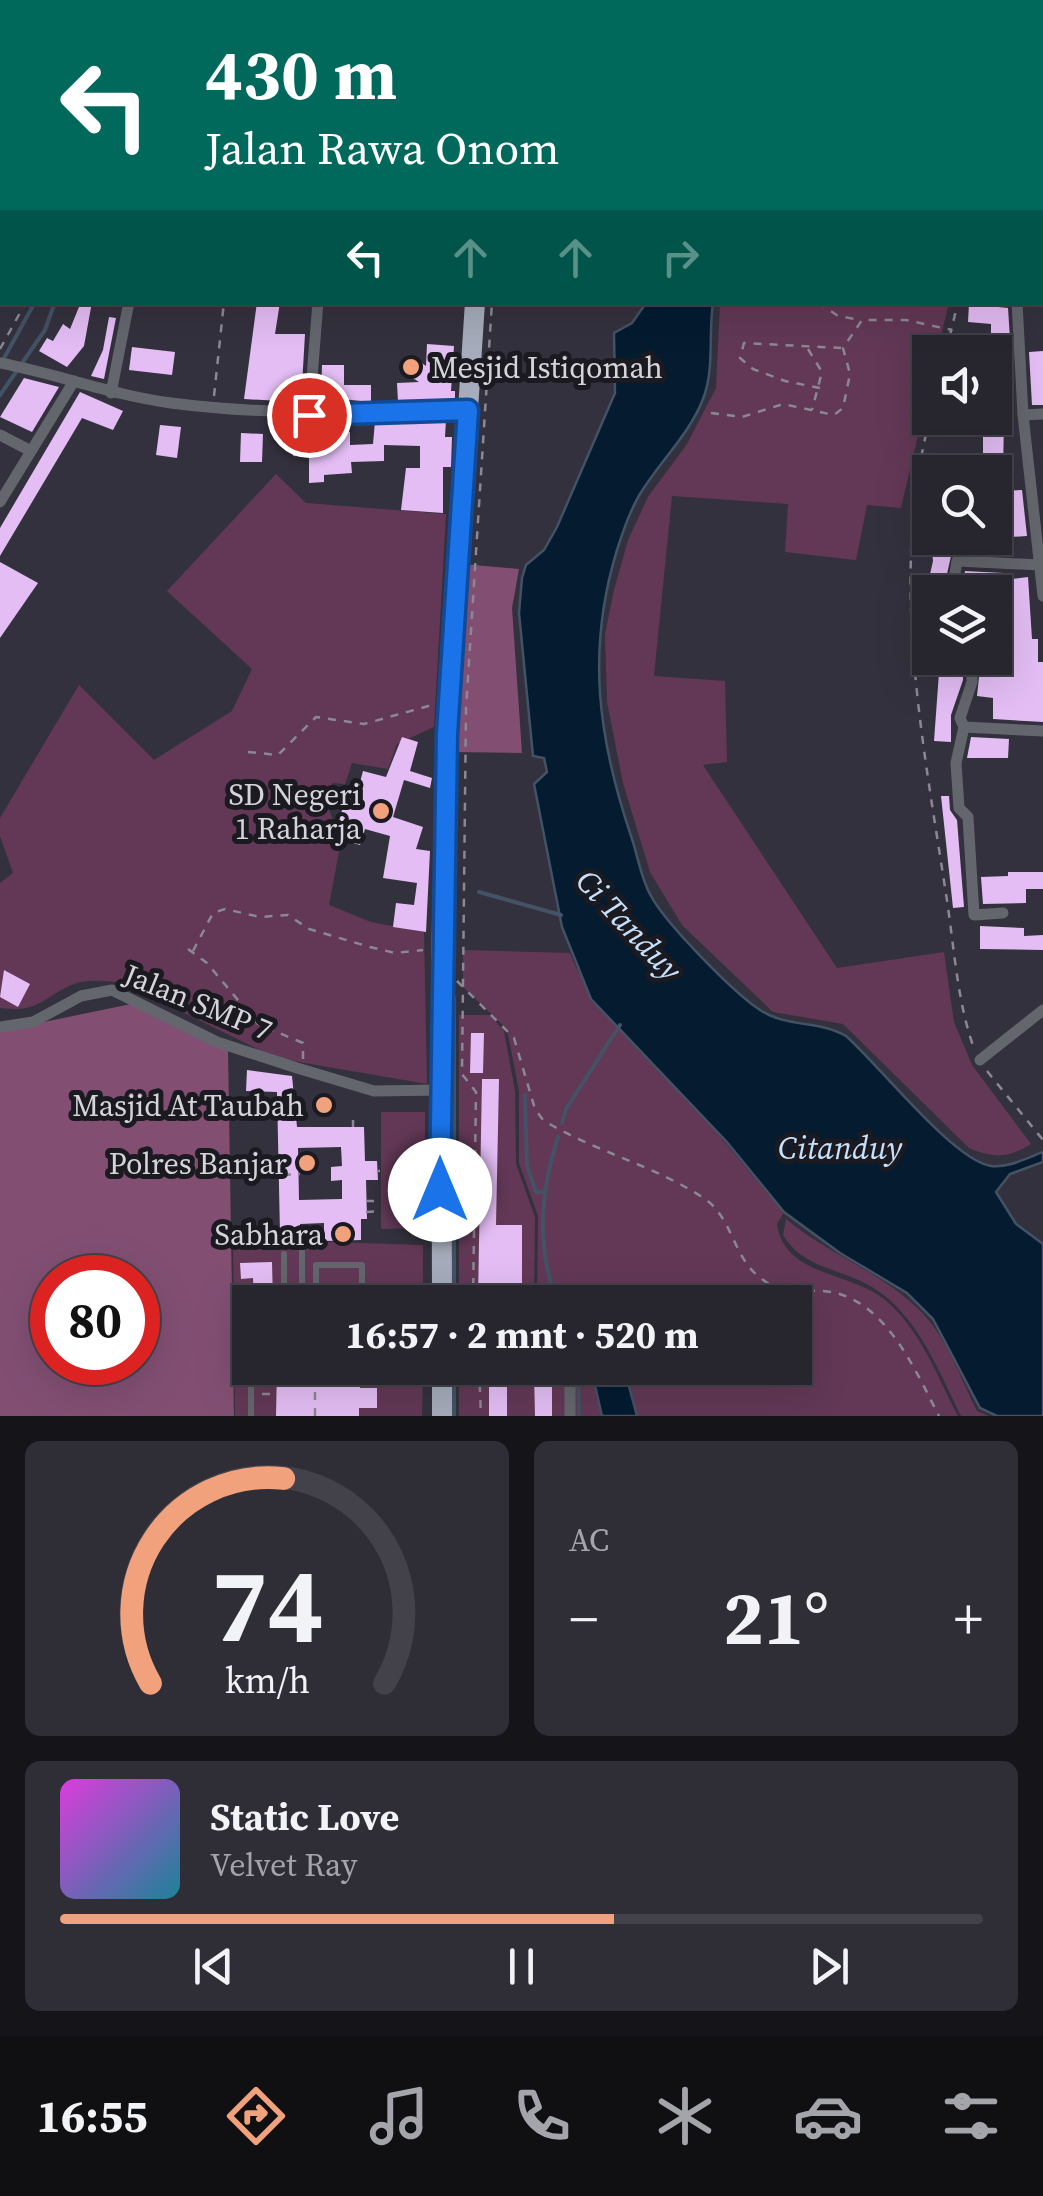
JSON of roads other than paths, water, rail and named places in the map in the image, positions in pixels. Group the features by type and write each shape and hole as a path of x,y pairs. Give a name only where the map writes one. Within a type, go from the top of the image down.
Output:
{"highway":[{"path":"440,1285 434,1229 448,705 475,305"},
{"path":"442,1385 442,1416"}],"street":[{"path":"111,393 128,305"},
{"path":"309,415 318,305"},
{"path":"1016,305 1023,415 1043,596"},
{"path":"12,364 111,393 213,408 309,415 468,410"},
{"path":"1,498 74,382"},
{"path":"1023,415 1043,414"},
{"path":"0,435 32,451"},
{"path":"955,575 957,562 1040,565"},
{"path":"972,675 960,718 964,727 956,763 959,808 968,817 974,915 1003,914"},
{"path":"964,727 1043,731"},
{"name":"Jalan SMP 7","path":"0,1027 33,1022 81,996 112,990 218,1042 374,1091 436,1103"},
{"path":"980,1060 1043,1010"},
{"path":"570,1385 570,1416"}],"lane":[{"path":"302,1246 302,1285"},
{"path":"284,1254 284,1285"},
{"path":"316,1285 316,1265 362,1265 362,1285"},
{"path":"251,1385 251,1416"}],"water":[{"name":"Citanduy","path":"645,305 713,305 709,375 703,399 633,507 617,550 601,624 600,695 604,730 620,802 645,882 659,908 685,940 748,1001 770,1016 846,1036 937,1130 975,1160 991,1166 1004,1165 1043,1152 1043,1162 1010,1174 996,1192 1016,1224 1043,1244 1043,1416 997,1416 980,1408 933,1319 907,1293 840,1253 784,1212 726,1141 591,999 562,927 534,784 547,772 544,758 533,756 519,613 522,578 526,565 544,550 557,527 615,393 614,333 632,323"},
{"path":"595,1385 629,1385 637,1416 602,1416"}],"waterway":[{"path":"3,360 33,305"},
{"path":"0,395 45,330 54,305"},
{"path":"479,892 561,915"},
{"path":"454,997 454,1285"},
{"path":"562,1123 566,1109 620,1025"},
{"path":"525,1095 527,1166 536,1192 542,1192"},
{"path":"551,1285 543,1220 547,1179 558,1137"},
{"path":"454,1385 454,1416"},
{"path":"578,1385 579,1416"}],"place":[{"name":"Mesjid Istiqomah","path":"411,367"},
{"name":"SD Negeri 1 Raharja","path":"381,811"},
{"name":"Masjid At Taubah","path":"324,1105"},
{"name":"Polres Banjar","path":"307,1163"},
{"name":"Sabhara","path":"343,1234"}],"water label":[{"name":"Ci Tanduy","path":"629,925"}]}
